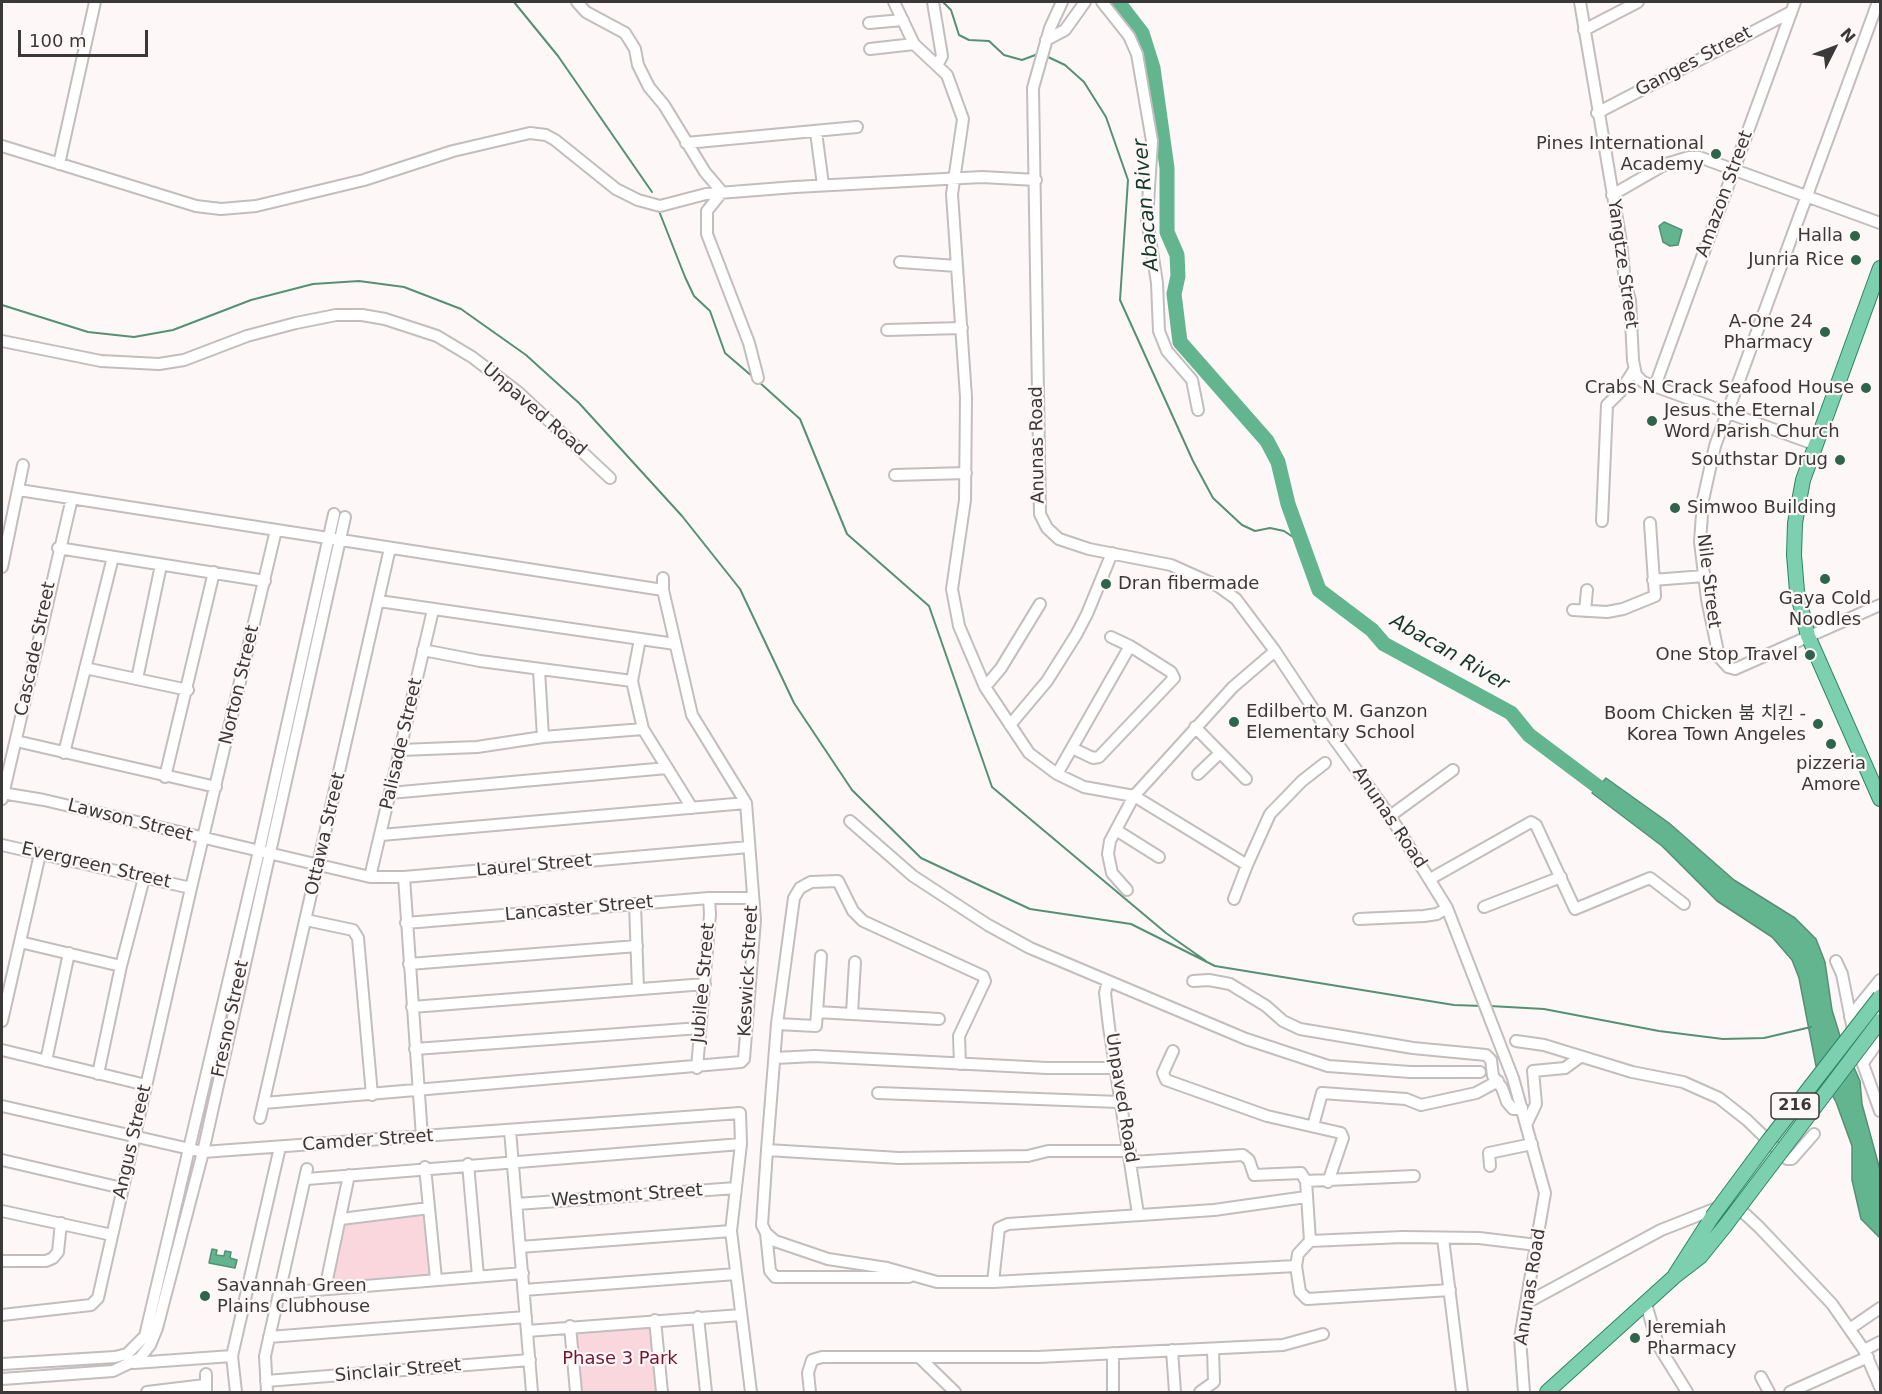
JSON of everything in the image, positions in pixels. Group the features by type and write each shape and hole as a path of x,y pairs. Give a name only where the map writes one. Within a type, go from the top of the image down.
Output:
{"main road":[{"path":"1881,268 1814,444 1798,500 1794,537 1795,574 1808,636 1881,799"},
{"name":"216","path":"1674,1277 1712,1217 1881,997"},
{"name":"216","path":"1547,1392 1674,1277 1700,1257 1881,1021"}],"street":[{"path":"59,164 95,2"},
{"path":"577,2 586,12 625,33 635,49 638,65 649,87 664,105 686,143 722,192"},
{"path":"894,2 914,44 938,64 951,83 962,112 952,210 966,398 965,500 952,589 959,626 986,687 1029,753 1057,774 1084,787 1134,796 1247,865"},
{"path":"933,2 942,56 938,64"},
{"name":"Anunas Road","path":"1062,2 1046,42 1033,88 1040,514 1047,528 1059,539 1171,565 1218,586 1236,599 1390,816 1448,910 1516,1088 1545,1193 1520,1338 1524,1392"},
{"path":"1046,42 1065,30 1085,2"},
{"path":"1102,2 1129,36 1137,54 1152,141 1147,219 1157,283 1159,331 1167,351 1192,380 1198,410"},
{"name":"Yangtze Street","path":"1580,2 1625,284 1630,300 1634,370"},
{"path":"1584,30 1638,2"},
{"name":"Nile Street","path":"1808,636 1735,669 1728,668 1719,657 1700,542 1704,491 1715,446 1878,2"},
{"name":"Ganges Street","path":"1598,113 1793,7"},
{"name":"Amazon Street","path":"1655,386 1793,7"},
{"path":"869,23 903,20"},
{"path":"870,49 914,44"},
{"path":"686,143 857,128"},
{"path":"816,132 823,185"},
{"path":"2,146 196,206 237,209 364,180 508,136 538,133 555,140 605,182 649,204 669,205 722,192 823,185 954,178 1036,180"},
{"path":"1612,195 1666,164 1689,157 1710,160 1881,223"},
{"path":"722,192 709,206 705,225 749,344 758,378"},
{"path":"900,262 957,266"},
{"name":"Unpaved Road","path":"2,341 101,361 159,364 184,360 247,336 336,315 362,315 385,319 437,336 472,357 518,392 610,478"},
{"path":"886,330 962,328"},
{"path":"1602,520 1607,405 1620,392 1634,370 1643,382 1814,444"},
{"path":"2,567 24,465"},
{"path":"895,475 966,473"},
{"path":"19,490 663,590"},
{"name":"Cascade Street","path":"2,795 58,548 72,498"},
{"name":"Fresno Street","path":"2,1364 116,1357 127,1354 145,1336 263,852 340,515"},
{"path":"1573,610 1623,609 1655,596 1650,523"},
{"name":"Norton Street","path":"204,839 276,530"},
{"path":"58,548 265,581"},
{"name":"Ottawa Street","path":"260,1118 380,601 390,548"},
{"path":"1010,725 1047,681 1076,635 1088,614 1112,553"},
{"path":"64,753 113,557"},
{"path":"137,679 161,565"},
{"path":"165,777 188,690 214,572"},
{"path":"1653,580 1704,576"},
{"name":"Keswick Street","path":"663,578 663,590 692,715 746,803 755,920 744,1059 737,1064 698,1068"},
{"path":"1586,611 1587,590"},
{"path":"380,601 675,644"},
{"path":"986,687 1001,668 1040,604"},
{"path":"1808,636 1881,605"},
{"name":"Palisade Street","path":"370,877 433,610"},
{"path":"1072,748 1093,758 1099,757 1174,678 1172,672 1111,637"},
{"path":"640,639 632,681 643,729 692,808"},
{"path":"1057,774 1130,646"},
{"path":"423,650 539,670 632,681"},
{"path":"1127,890 1112,873 1109,864 1110,841 1134,796 1233,687 1275,651"},
{"path":"85,668 188,690"},
{"path":"539,670 543,737"},
{"path":"1195,727 1246,779"},
{"path":"401,750 477,747 543,737 643,729"},
{"path":"16,741 216,787"},
{"path":"1198,774 1220,753"},
{"path":"1234,899 1270,814 1302,781 1325,763"},
{"path":"390,793 668,768"},
{"path":"1390,816 1453,770"},
{"name":"Lawson Street","path":"2,795 44,800 319,865"},
{"path":"381,835 746,803"},
{"path":"850,821 913,876 988,925 1030,948 1246,1039 1328,1065 1410,1072 1480,1072"},
{"path":"1430,879 1531,822 1536,825 1572,906 1576,910 1650,878 1684,904"},
{"path":"1116,830 1159,857"},
{"name":"Angus Street","path":"2,1315 95,1302 100,1292 122,1188 204,839"},
{"name":"Evergreen Street","path":"2,845 191,888"},
{"name":"Laurel Street","path":"319,865 370,877 404,877 749,847"},
{"name":"Fresno Street","path":"133,1363 150,1345 157,1328 202,1152 263,852"},
{"path":"2,1021 40,854"},
{"path":"404,877 422,1137"},
{"path":"1484,907 1560,877"},
{"path":"98,1074 121,966 144,878"},
{"path":"919,1277 775,1277 770,1271 766,1233 762,1225 767,1150 777,1024 794,898 800,888 811,882 838,881 853,911 863,921 983,976 985,981 958,1036 960,1064"},
{"name":"Lancaster Street","path":"406,923 709,898 753,898"},
{"name":"Jubilee Street","path":"698,1068 709,898"},
{"path":"635,904 638,989"},
{"path":"1359,919 1424,916 1448,910"},
{"path":"306,920 353,930 358,938 372,1095"},
{"path":"20,942 121,966"},
{"path":"409,964 637,946"},
{"path":"46,1061 69,953"},
{"path":"777,1024 816,1026 821,956"},
{"path":"1836,961 1842,975 1850,1017 1863,1063 1881,1111"},
{"path":"852,1013 855,962"},
{"path":"1193,981 1209,980 1230,984 1266,1006 1283,1021 1300,1029 1413,1048 1484,1054 1490,1058 1493,1076 1498,1081 1510,1106 1516,1109 1522,1108"},
{"path":"1850,1017 1881,980"},
{"name":"Unpaved Road","path":"1108,981 1105,993 1119,1102 1131,1156 1138,1214"},
{"path":"412,1007 705,984"},
{"path":"818,1012 939,1019"},
{"path":"415,1049 700,1028"},
{"path":"1863,1063 1881,1039"},
{"path":"1516,1041 1544,1045 1632,1072 1683,1082 1719,1098 1747,1120 1787,1159 1792,1159 1814,1134"},
{"path":"2,1050 146,1085"},
{"path":"1173,1051 1163,1073 1166,1080 1267,1116 1336,1131 1344,1138 1328,1182"},
{"path":"775,1058 827,1057 960,1064 1115,1068"},
{"path":"1526,1125 1536,1104 1533,1071 1565,1068 1580,1057"},
{"path":"264,1103 698,1068"},
{"path":"1313,1126 1322,1093 1406,1099 1422,1105 1476,1093 1498,1081"},
{"path":"878,1093 1119,1102"},
{"name":"Camder Street","path":"2,1106 202,1152 740,1113 741,1144"},
{"path":"510,1130 532,1392"},
{"path":"266,1387 264,1361 307,1174 349,1175 425,1167 741,1144 731,1231 750,1392"},
{"path":"1490,1166 1489,1153 1532,1144"},
{"path":"236,1392 232,1356 280,1147"},
{"path":"767,1150 898,1158 1028,1156 1048,1151 1131,1156 1243,1155 1249,1160 1254,1175 1301,1173 1306,1181 1310,1241"},
{"path":"2,1160 122,1188"},
{"path":"468,1164 478,1276"},
{"path":"425,1167 436,1279"},
{"path":"325,1289 349,1175"},
{"path":"1306,1181 1328,1182 1414,1176"},
{"name":"Westmont Street","path":"517,1204 736,1188"},
{"path":"993,1282 999,1228 1008,1224 1214,1210 1306,1197"},
{"path":"1528,1302 1661,1230 1722,1206 1731,1206 1745,1214 1812,1280 1851,1328 1866,1353 1881,1387"},
{"path":"341,1219 429,1208"},
{"path":"2,1211 112,1235"},
{"path":"2,1261 46,1261 53,1258 58,1252 61,1223"},
{"path":"520,1247 731,1231"},
{"path":"766,1233 775,1241 808,1254 857,1265 887,1268 951,1283 1296,1266"},
{"path":"1443,1238 1462,1392"},
{"path":"1450,1290 1307,1299 1300,1292 1296,1266 1298,1254 1310,1241 1479,1238 1537,1245"},
{"path":"280,1293 523,1273"},
{"path":"524,1290 736,1274"},
{"path":"1646,1304 1659,1345 1687,1392"},
{"path":"1851,1328 1881,1308"},
{"path":"527,1331 741,1315"},
{"path":"269,1337 526,1317"},
{"path":"698,1317 706,1392"},
{"path":"655,1320 662,1392"},
{"path":"570,1326 576,1392"},
{"path":"810,1392 808,1373 812,1360 822,1357 1038,1357 1283,1346 1323,1334"},
{"path":"1790,1392 1810,1389 1881,1342"},
{"path":"1200,1392 1214,1382 1213,1349"},
{"path":"1172,1350 1175,1392"},
{"path":"1113,1353 1113,1392"},
{"path":"4,1378 113,1371 133,1363 232,1356"},
{"path":"919,1357 955,1392"},
{"name":"Sinclair Street","path":"266,1387 530,1360"},
{"path":"1761,1377 1769,1392"},
{"path":"147,1392 206,1384"}],"green space":[{"path":"428,1215 430,1277 329,1291 344,1222"},
{"name":"Phase 3 Park","path":"652,1325 657,1392 581,1392 574,1329"}],"shaded area":[{"path":"1664,222 1682,230 1678,245 1670,246 1663,242 1659,226"},
{"path":"1606,778 1669,823 1734,880 1795,918 1816,939 1825,962 1832,1010 1840,1036 1860,1081 1862,1104 1880,1170 1880,1238 1861,1219 1852,1180 1852,1146 1836,1102 1816,1066 1799,978 1792,960 1772,937 1717,901 1662,846 1592,793"},
{"path":"212,1249 217,1250 216,1255 224,1256 225,1251 231,1252 230,1258 237,1260 235,1268 209,1263"}],"waterway":[{"path":"514,2 558,56 652,192"},
{"path":"943,2 951,10 959,35 969,40 989,41 1004,55 1022,60 1038,54"},
{"name":"Abacan River","path":"1118,2 1142,33 1153,68 1167,168 1167,232 1177,255 1178,276 1174,294 1180,342 1267,441 1278,462 1288,504 1319,590 1372,630 1384,644 1511,713 1529,735 1613,798"},
{"path":"1046,56 1065,65 1084,82 1106,117 1128,180 1120,300 1193,461 1213,498 1242,525 1255,531 1270,528 1284,531 1302,543"},
{"path":"659,211 685,277 694,296 710,311 725,353 753,377"},
{"path":"2,305 88,332 134,337 173,330 251,300 313,284 359,281 404,287 461,309 526,355 579,403 682,516 740,589 794,703 852,790 921,858 1030,909 1131,924 1215,966 1454,1005 1482,1006"},
{"path":"759,382 800,419 847,534 929,606 992,787 1166,933 1206,961"},
{"path":"1490,1006 1544,1009 1659,1031 1723,1039 1764,1038 1811,1027"}],"place":[{"name":"Pines International Academy","path":"1716,154"},
{"name":"Halla","path":"1855,236"},
{"name":"Junria Rice","path":"1856,260"},
{"name":"A-One 24 Pharmacy","path":"1825,332"},
{"name":"Crabs N Crack Seafood House","path":"1866,388"},
{"name":"Jesus the Eternal Word Parish Church","path":"1652,421"},
{"name":"Southstar Drug","path":"1840,460"},
{"name":"Simwoo Building","path":"1675,508"},
{"name":"Gaya Cold Noodles","path":"1825,579"},
{"name":"Dran fibermade","path":"1106,584"},
{"name":"One Stop Travel","path":"1810,655"},
{"name":"Edilberto M. Ganzon Elementary School","path":"1234,722"},
{"name":"Boom Chicken 붐 치킨 - Korea Town Angeles","path":"1818,724"},
{"name":"pizzeria Amore","path":"1831,744"},
{"name":"Savannah Green Plains Clubhouse","path":"205,1296"},
{"name":"Jeremiah Pharmacy","path":"1635,1338"}]}
